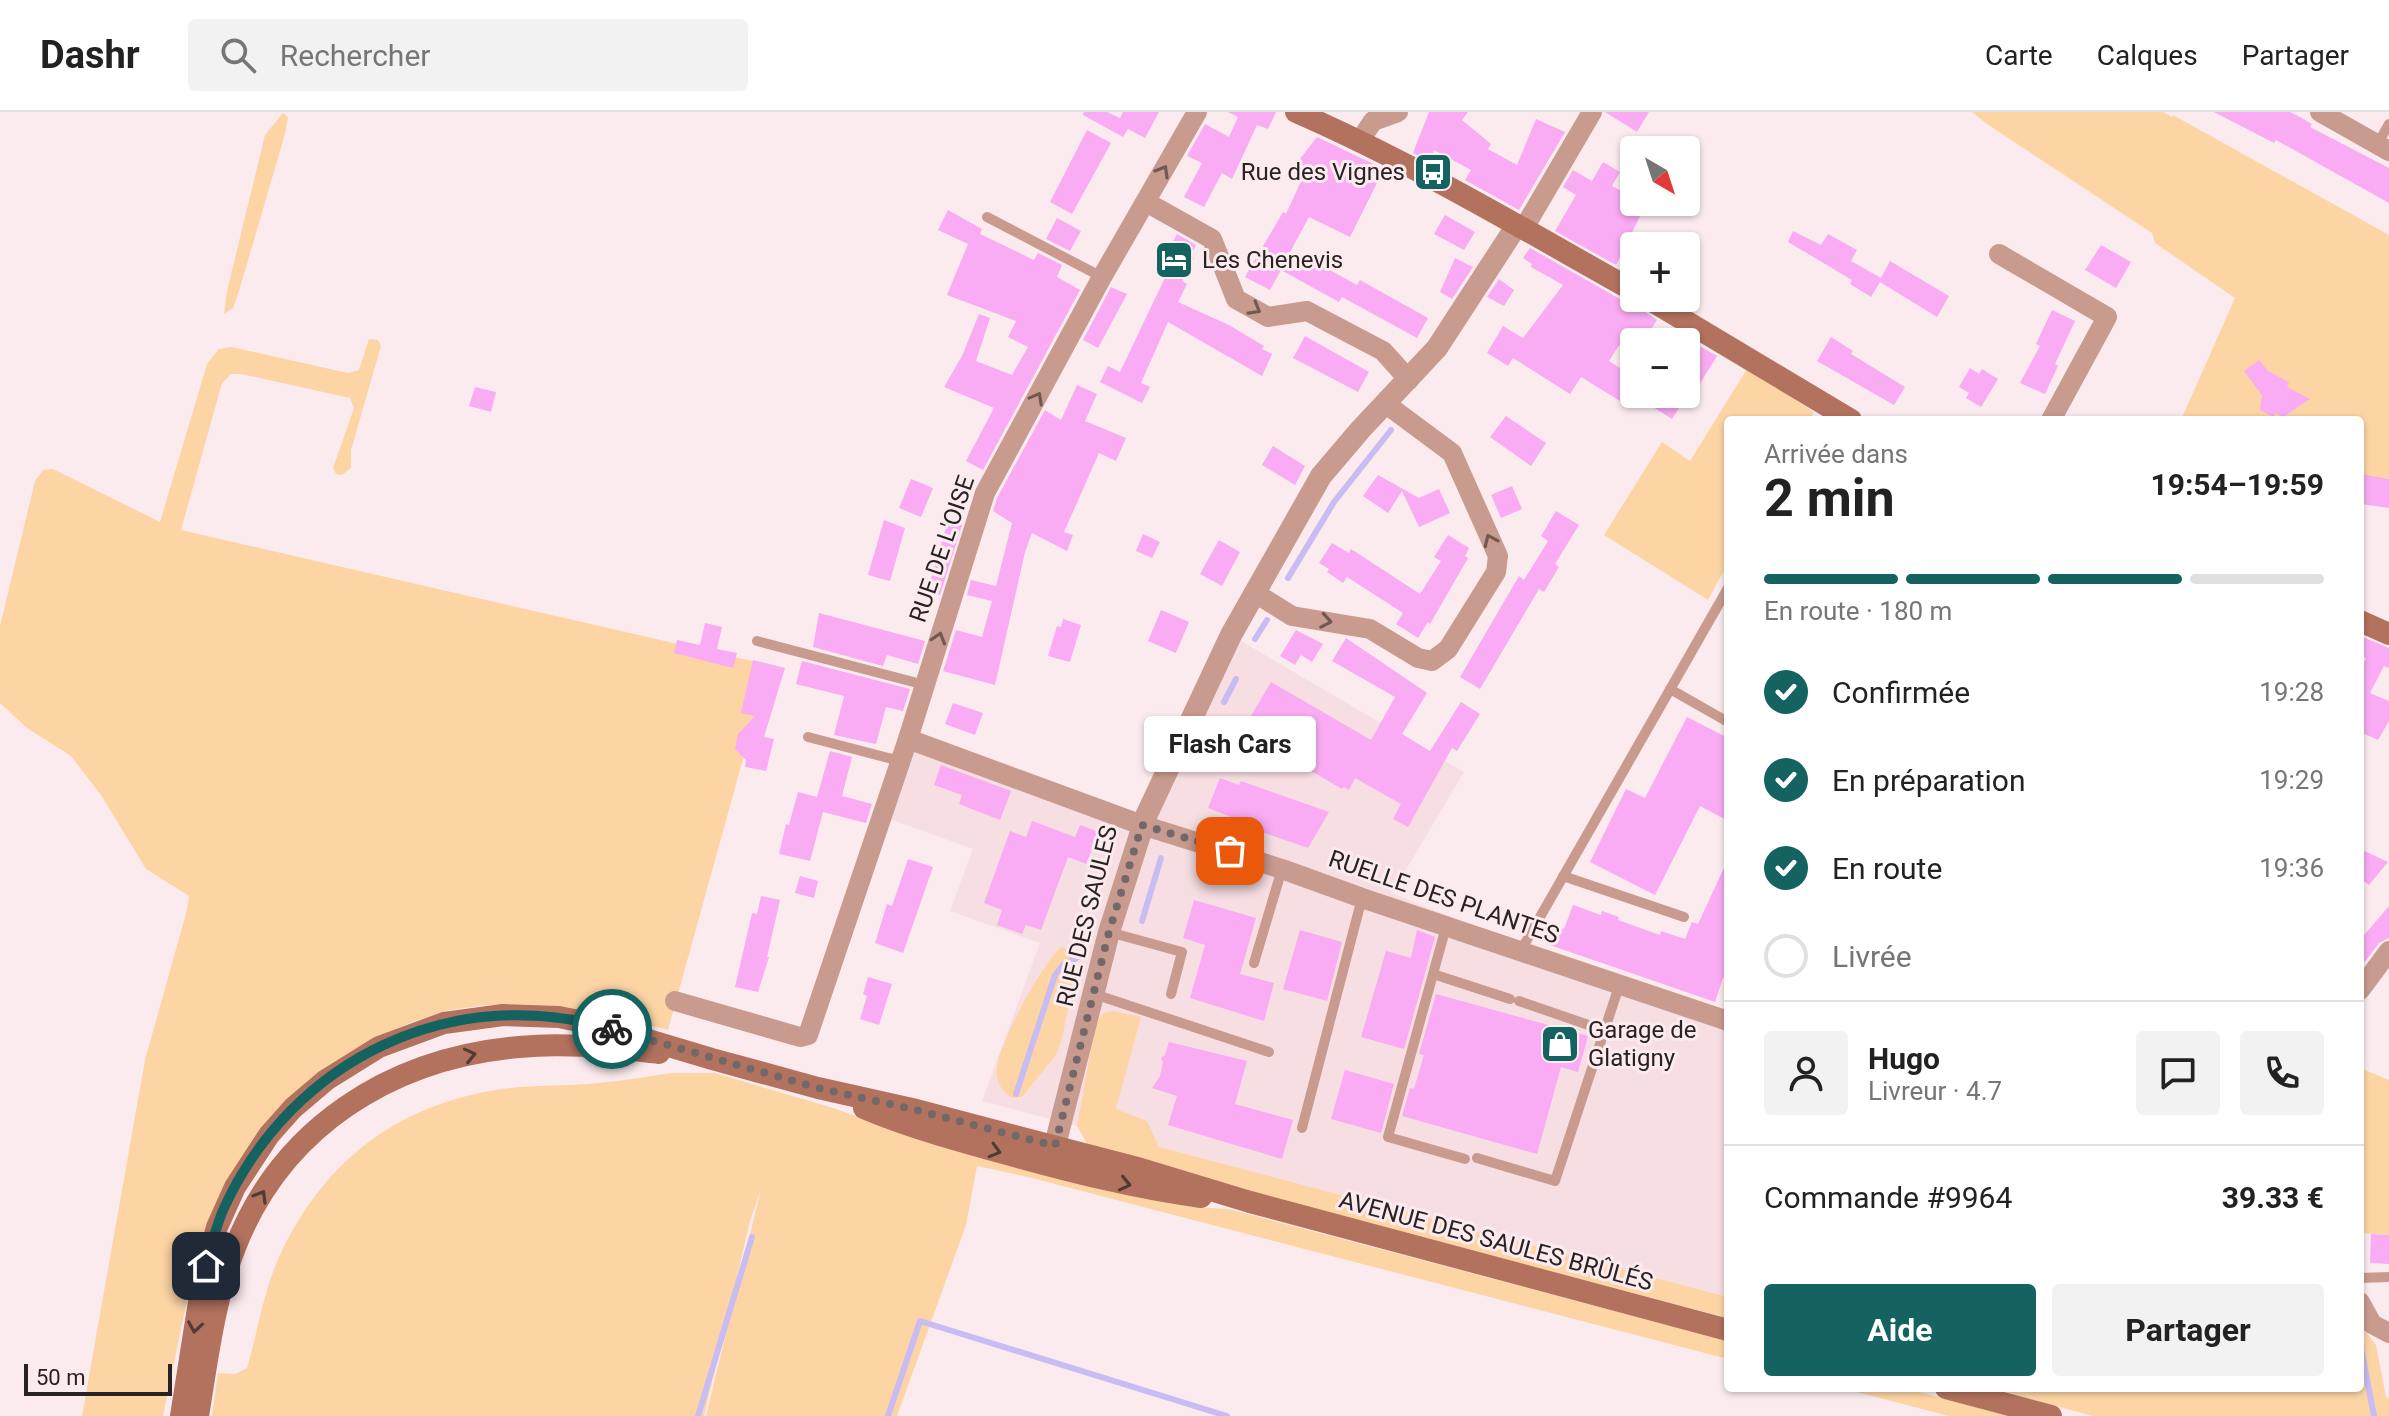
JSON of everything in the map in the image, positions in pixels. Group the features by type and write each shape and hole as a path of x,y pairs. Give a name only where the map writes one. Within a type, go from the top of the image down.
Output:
{"main road":[{"path":"1296,112 1521,226 1620,283"},
{"path":"1669,312 1836,416"},
{"path":"2364,623 2389,634"},
{"path":"198,1416 196,1375 206,1266 217,1227 235,1187 281,1120 344,1067 379,1047 414,1033 465,1019 503,1015 543,1015 581,1021 712,1059"},
{"path":"181,1416 241,1231 253,1208 291,1153 356,1099 425,1067 518,1047 567,1045 712,1059"},
{"name":"AVENUE DES SAULES BRÛLÉS","path":"712,1059 818,1088 905,1126 1194,1183 1250,1202 1724,1329"},
{"path":"1961,1392 2051,1416"}],"street":[{"name":"RUE DE L'OISE","path":"675,1001 800,1037 808,1035 908,739 985,493 1102,277 1197,112"},
{"path":"1359,142 1373,121 1398,112"},
{"path":"1142,825 1231,635 1321,476 1437,348 1502,244 1521,226 1592,112"},
{"path":"2329,114 2383,148"},
{"path":"1146,202 1212,239 1236,299 1268,317 1307,311 1383,351 1409,380"},
{"path":"1999,254 2107,317 2053,416"},
{"path":"1255,593 1292,616 1370,629 1418,658 1432,661 1448,649 1496,572 1498,556 1452,453 1386,404"},
{"name":"RUE DES SAULES","path":"908,739 1142,825 1109,932 1052,1156"},
{"name":"RUELLE DES PLANTES","path":"1142,825 1178,834 1724,1020"},
{"path":"2364,985 2389,951"},
{"path":"2364,1309 2372,1324 2389,1333"}],"lane":[{"path":"2383,148 2389,124"},
{"path":"987,217 1102,277"},
{"path":"1520,952 1724,595"},
{"path":"757,641 925,685"},
{"path":"1670,689 1724,720"},
{"path":"808,737 900,761"},
{"path":"1254,963 1282,869"},
{"path":"1563,876 1684,917"},
{"path":"1302,1128 1362,898"},
{"path":"1446,927 1388,1137 1465,1159"},
{"path":"1109,932 1182,952 1171,994"},
{"path":"1433,974 1603,1030"},
{"path":"1477,1158 1555,1181 1620,983"},
{"path":"1094,994 1269,1052"},
{"path":"2364,1278 2389,1277"}],"shaded area":[{"path":"1972,112 2163,112 2389,235 2389,479 2364,476 2364,416 2183,416 2235,298 2155,243 2152,233"},
{"path":"283,113 288,117 285,134 239,291 233,308 224,314 265,135"},
{"path":"369,339 378,340 381,346 351,450 351,468 342,475 336,474 333,468 354,408 350,398 231,374 222,383 181,530 769,665 668,1030 604,1015 533,1006 488,1005 449,1010 371,1040 219,1198 197,1252 163,1416 82,1416 145,1060 189,896 146,869 101,795 71,756 27,728 0,703 0,626 35,481 43,470 53,469 160,522 207,364 219,349 231,347 348,373 359,370"},
{"path":"1747,369 1814,412 1812,416 1724,416 1724,570 1708,600 1604,535 1662,442 1690,461"},
{"path":"1231,635 1464,772 1392,893 1724,1027 1724,1296 982,1101 1040,943 950,911 973,849 881,816 900,730 1142,825"},
{"path":"1061,947 1074,950 1078,957 1062,1039 1056,1055 1022,1097 1012,1098 998,1081 1000,1055 1033,986"},
{"path":"1114,1011 1141,1017 1116,1109 1147,1121 1159,1147 1724,1296 1724,1317 1119,1158 1088,1145 1077,1126 1096,1022 1104,1013"},
{"path":"2364,1070 2389,1080 2389,1235 2364,1233"},
{"path":"672,1073 715,1073 830,1107 963,1153 1192,1207 1228,1209 1724,1340 1724,1358 977,1166 966,1225 897,1416 706,1416 761,1189 750,1221 704,1416 212,1416 218,1373 235,1374 247,1368 279,1257 321,1189 347,1161 407,1118 441,1104 479,1093 520,1087 598,1083"},
{"path":"2364,1329 2376,1345 2386,1397 2389,1398 2389,1416 2093,1416 2004,1392 2364,1392"},
{"path":"1856,1392 1919,1392 2010,1416 1949,1416"}],"building":[{"path":"1084,112 1107,112 1120,118 1123,112 1159,112 1145,138 1128,129 1123,137 1083,115"},
{"path":"1228,112 1276,112 1268,129 1257,125 1232,179 1222,173 1204,207 1184,197 1202,163 1187,156 1205,124 1229,137 1238,117"},
{"path":"1429,112 1468,112 1462,120 1491,144 1488,149 1517,165 1536,119 1565,132 1519,210 1465,180 1471,170 1434,150 1431,162 1413,153"},
{"path":"1605,112 1649,112 1637,132"},
{"path":"2214,112 2290,112 2300,117 2312,124 2310,127 2389,168 2389,203 2276,140 2274,143"},
{"path":"1087,130 1111,143 1072,214 1050,202"},
{"path":"1317,137 1384,169 1350,237 1309,217 1289,254 1315,268 1317,263 1357,285 1360,280 1428,318 1417,338 1342,297 1339,302 1281,270 1270,290 1245,277 1283,212 1286,214 1307,168 1296,164"},
{"path":"1603,162 1620,172 1612,186 1620,190 1620,216 1640,216 1632,232 1620,232 1620,257 1616,265 1555,231 1576,195 1563,187 1573,170 1592,181"},
{"path":"948,210 982,229 980,234 1034,260 1038,253 1062,265 1057,277 1080,290 983,470 966,461 994,408 944,387 962,356 979,314 990,318 976,361 1012,375 1028,347 1008,337 1016,321 947,295 968,244 938,230"},
{"path":"1445,215 1475,232 1464,250 1434,234"},
{"path":"1057,218 1081,231 1070,251 1046,239"},
{"path":"1793,231 1821,245 1828,234 1857,250 1851,261 1881,278 1890,261 1949,296 1937,317 1880,282 1871,297 1850,284 1852,280 1788,242"},
{"path":"1177,234 1196,245 1191,255 1194,258 1182,281 1187,284 1178,302 1229,325 1272,354 1262,376 1168,322 1141,383 1150,387 1142,403 1100,382 1108,366 1120,372 1172,263 1164,259"},
{"path":"2101,245 2131,262 2116,288 2085,270"},
{"path":"1530,248 1620,299 1620,312 1645,312 1657,320 1652,328 1620,328 1620,344 1609,361 1620,368 1620,401 1581,377 1570,394 1513,358 1508,366 1487,353 1503,326 1523,338 1563,285 1531,267 1532,264 1523,258"},
{"path":"1455,258 1473,267 1452,299 1440,292"},
{"path":"1499,279 1514,290 1504,306 1487,297"},
{"path":"1111,287 1127,294 1098,348 1083,340"},
{"path":"2052,310 2075,321 2045,394 2020,383 2040,346 2036,344"},
{"path":"1305,336 1369,372 1358,392 1293,358"},
{"path":"1831,337 1853,351 1851,354 1905,387 1894,405 1817,361"},
{"path":"1700,346 1717,356 1700,383"},
{"path":"2259,360 2268,371 2289,382 2287,387 2310,399 2284,416 2275,413 2271,416 2260,410 2262,395 2244,371"},
{"path":"1970,368 1979,374 1982,369 1998,379 1981,407 1966,398 1969,393 1959,387"},
{"path":"1077,385 1097,394 1085,421 1126,438 1116,461 1099,453 1064,532 1073,535 1067,551 1032,533 995,685 943,671 956,630 982,637 992,601 967,595 971,580 996,586 1012,523 993,511 997,498 1045,410 1061,420"},
{"path":"475,387 496,392 491,412 469,406"},
{"path":"1655,408 1679,408 1672,419"},
{"path":"1506,416 1546,443 1531,466 1490,437"},
{"path":"1273,446 1305,466 1295,485 1262,465"},
{"path":"1378,475 1419,498 1439,489 1450,513 1419,527 1402,491 1388,513 1363,496"},
{"path":"2364,475 2389,479 2389,508 2364,505"},
{"path":"911,479 933,488 921,517 899,508"},
{"path":"1512,486 1522,509 1501,518 1491,495"},
{"path":"1556,511 1579,525 1555,564 1559,567 1544,592 1539,589 1480,689 1460,677 1519,576 1524,580 1548,541 1541,536"},
{"path":"884,520 905,528 890,581 868,575"},
{"path":"948,521 962,525 940,595 927,592"},
{"path":"1143,534 1160,542 1152,558 1136,551"},
{"path":"1448,535 1469,548 1465,556 1468,558 1430,624 1428,622 1418,638 1396,624 1403,613 1347,577 1343,583 1319,563 1332,543 1349,553 1351,549 1420,594 1441,561 1434,557"},
{"path":"1219,540 1240,552 1222,586 1200,574"},
{"path":"1161,610 1189,622 1176,653 1148,641"},
{"path":"819,613 925,641 918,664 887,655 883,666 813,647"},
{"path":"1063,619 1081,625 1070,662 1048,656 1057,626 1061,627"},
{"path":"705,623 722,627 717,649 737,653 733,668 674,653 677,640 700,645"},
{"path":"1296,630 1323,644 1312,662 1301,655 1295,665 1280,656"},
{"path":"1346,638 1427,693 1402,734 1430,751 1461,702 1480,714 1457,751 1452,748 1408,827 1393,819 1401,804 1355,778 1349,790 1342,789 1242,731 1271,682 1371,740 1395,697 1332,661"},
{"path":"2364,638 2389,648 2389,668 2384,666 2370,693 2389,701 2389,721 2378,740 2364,734"},
{"path":"753,660 785,668 764,737 774,739 766,771 745,767 746,760 735,749 738,734 755,716 741,713"},
{"path":"802,661 910,689 903,711 886,707 876,744 834,735 844,696 796,684"},
{"path":"953,703 983,713 975,735 945,724"},
{"path":"1687,717 1724,736 1724,819 1700,806 1655,895 1590,862 1626,789 1645,798"},
{"path":"830,751 852,757 842,796 872,804 866,823 823,812 810,861 779,854 798,792 817,797"},
{"path":"941,765 1011,791 1000,820 959,804 962,795 934,785"},
{"path":"1220,778 1239,785 1241,781 1329,812 1308,848 1227,820 1229,816 1208,808"},
{"path":"1032,821 1075,837 1080,825 1099,832 1086,864 1068,857 1041,930 1026,925 1022,934 997,925 1002,910 984,903 1010,831 1026,837"},
{"path":"2364,851 2388,862 2369,885 2364,881"},
{"path":"908,859 933,867 903,953 875,943 887,904 892,906"},
{"path":"1724,868 1724,978 1715,1002 1547,944 1553,925 1564,929 1573,905 1601,915 1602,911 1660,935 1661,931 1685,939 1692,922 1698,924"},
{"path":"800,876 818,881 814,898 795,893"},
{"path":"761,896 780,900 769,957 758,992 735,987 752,913 757,914"},
{"path":"1194,900 1256,918 1240,974 1274,983 1264,1021 1190,998 1205,945 1183,938"},
{"path":"2389,906 2389,938 2379,943 2364,963 2364,935"},
{"path":"1300,930 1342,942 1327,1001 1283,989"},
{"path":"1417,930 1435,937 1404,1049 1361,1037 1386,951 1411,958"},
{"path":"868,977 892,984 879,1025 860,1019 867,996 863,994"},
{"path":"1436,994 1588,1036 1578,1072 1561,1067 1537,1154 1402,1116 1424,1055 1419,1054"},
{"path":"1169,1042 1247,1061 1235,1104 1293,1120 1282,1159 1168,1125 1177,1096 1152,1088 1160,1076 1161,1058"},
{"path":"1345,1070 1394,1084 1381,1133 1331,1119"},
{"path":"2371,1234 2389,1235 2389,1264 2370,1263"}],"waterway":[{"path":"1288,578 1334,502 1391,430"},
{"path":"1255,639 1267,620"},
{"path":"1224,702 1236,679"},
{"path":"1142,921 1161,858"},
{"path":"1016,1094 1055,975 1063,965 1078,957"},
{"path":"698,1416 752,1237"},
{"path":"888,1416 920,1321 1227,1416"},
{"path":"2364,1363 2374,1416"}],"way so far":[{"path":"612,1029 818,1088 1055,1146 1109,932 1142,825 1230,851"}],"place":[{"name":"Rue des Vignes","path":"1433,172"},
{"name":"Les Chenevis","path":"1174,260"},
{"name":"Flash Cars","path":"1230,851"},
{"name":"Garage de Glatigny","path":"1560,1044"}],"route":[{"path":"206,1266 223,1210 257,1151 293,1108 326,1080 364,1055 405,1035 444,1023 483,1016 519,1014 559,1017 612,1029"}]}
